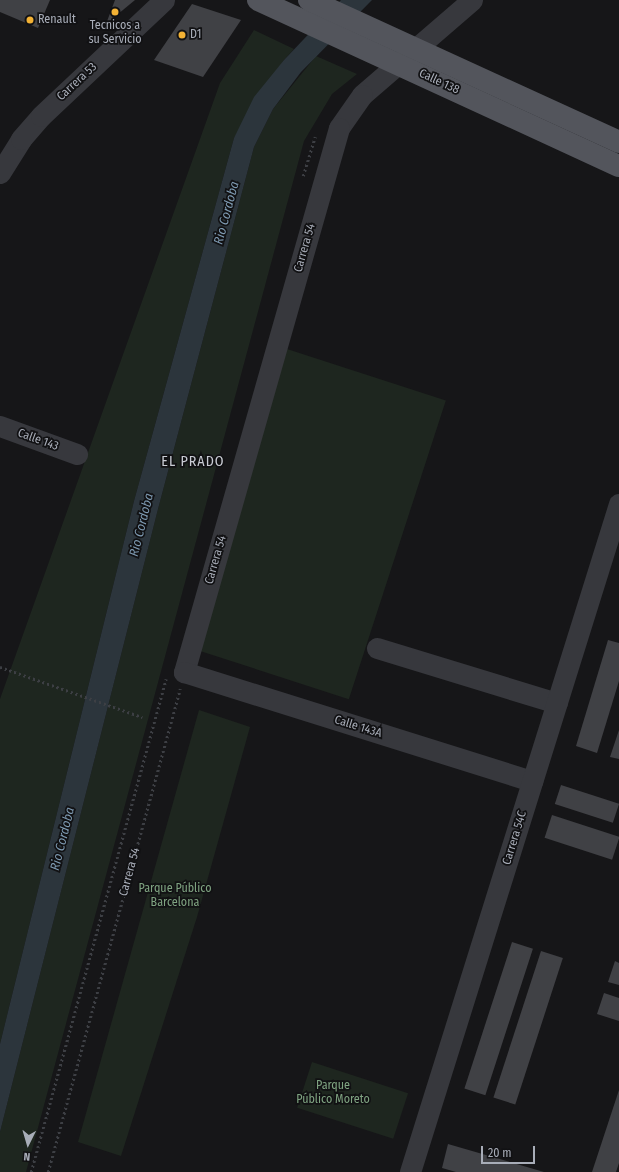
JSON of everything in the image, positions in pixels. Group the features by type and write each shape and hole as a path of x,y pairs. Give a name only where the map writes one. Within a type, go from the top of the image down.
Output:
{"main road":[{"name":"Calle 138","path":"258,0 304,9 371,40 415,49 619,142"},
{"name":"Calle 138","path":"371,40 398,63 619,166"}],"street":[{"name":"Carrera 53","path":"1,170 21,139 41,116 164,0"},
{"name":"Carrera 54","path":"184,672 338,131 362,95 472,0"},
{"name":"Calle 143","path":"0,426 76,454"},
{"name":"Carrera 54C","path":"410,1172 619,504"},
{"path":"377,648 557,703"},
{"name":"Calle 143A","path":"184,672 532,781"}],"path":[{"path":"0,667 142,717"},
{"name":"Carrera 54","path":"48,1172 184,672"}],"green space":[{"path":"254,30 294,49 284,60 234,138 134,501 0,1044 0,699 220,83"},
{"path":"316,56 357,74 332,94 304,141 26,1172 0,1172 0,1132 158,509 254,147 273,109"},
{"path":"287,349 446,401 349,699 190,648"},
{"name":"Parque Público Barcelona","path":"199,710 250,727 197,917 121,1156 78,1142"},
{"name":"Parque Público Moreto","path":"312,1062 408,1093 393,1139 297,1108"}],"water":[{"name":"Rio Cordoba","path":"341,0 372,0 301,72 273,109 254,147 158,509 0,1132 0,1044 134,501 234,138 254,97 284,60"}],"building":[{"name":"Renault","path":"0,0 50,0 38,28 0,12"},
{"name":"Tecnicos a su Servicio","path":"115,0 135,0 106,24"},
{"path":"192,4 241,20 203,77 154,60"},
{"path":"608,640 619,643 619,681 597,753 576,746"},
{"path":"619,730 619,759 610,757"},
{"path":"561,785 619,804 613,823 555,804"},
{"path":"552,815 619,837 612,860 545,838"},
{"path":"512,942 533,949 485,1095 464,1088"},
{"path":"541,951 563,958 515,1105 493,1097"},
{"path":"615,961 619,963 619,985 608,982"},
{"path":"604,993 619,998 619,1021 597,1014"},
{"path":"619,1090 619,1163 616,1172 592,1172"},
{"path":"448,1144 544,1172 456,1172 442,1168"}],"place":[{"name":"Tecnicos a su Servicio","path":"115,12"},
{"name":"Renault","path":"30,20"},
{"name":"D1","path":"182,35"}],"district":[{"name":"EL PRADO","path":"193,462"}]}
